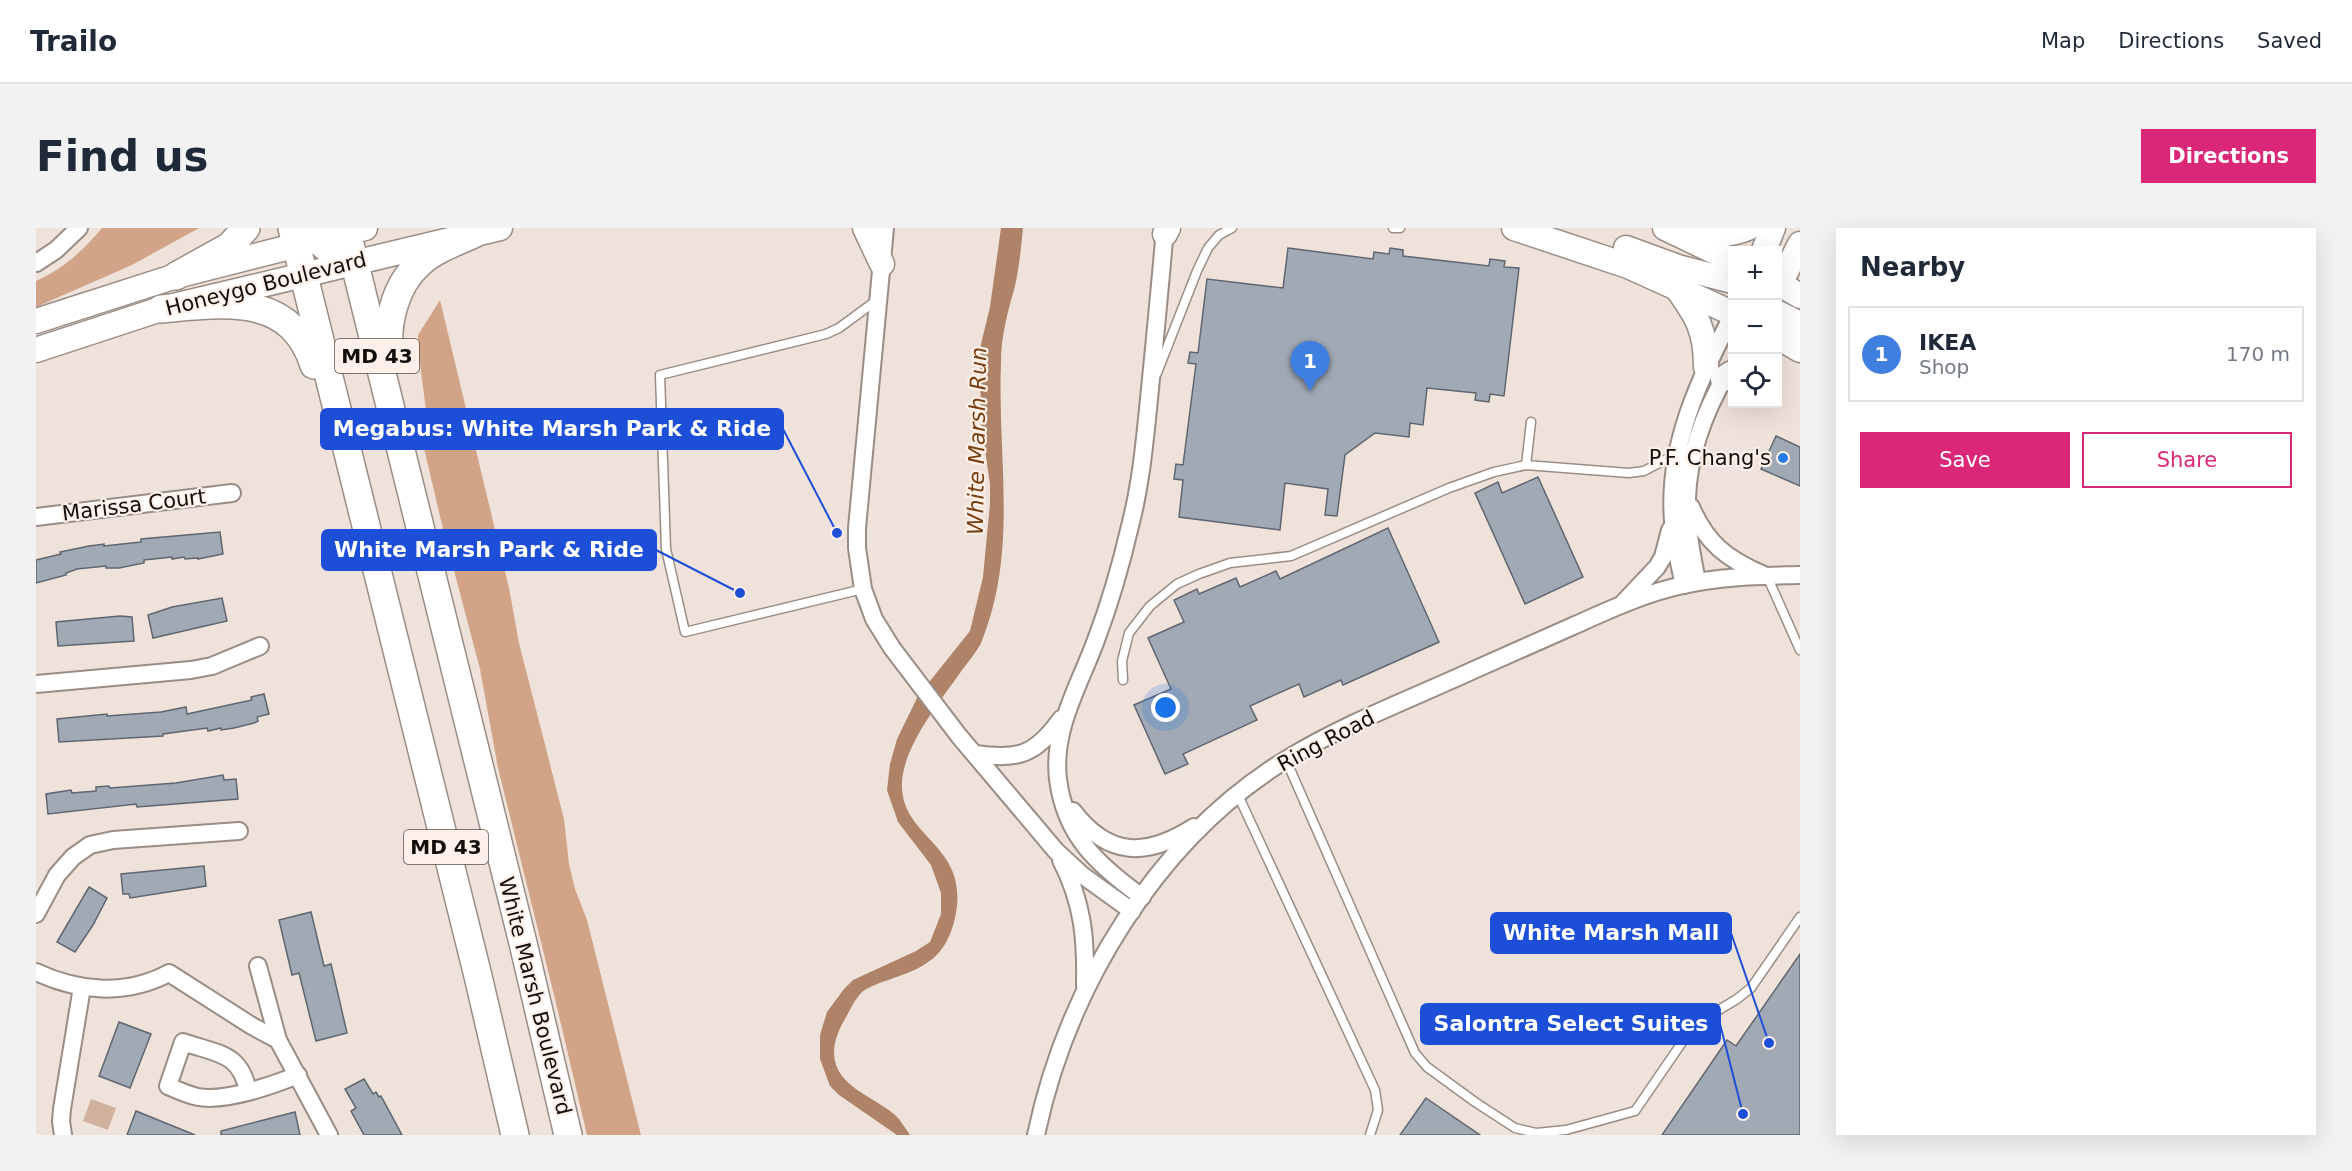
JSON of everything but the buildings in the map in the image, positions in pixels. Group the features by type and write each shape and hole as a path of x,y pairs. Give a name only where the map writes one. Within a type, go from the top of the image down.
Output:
{"highway":[{"path":"176,276 230,246 246,228"},
{"name":"White Marsh Boulevard","path":"353,230 354,263 568,1135"},
{"path":"468,721 464,677 430,522 390,359 388,332 390,317 400,292 410,274 421,262 436,251 487,231"},
{"path":"304,235 354,263"},
{"name":"MD 43","path":"304,235 303,274 478,976 515,1135"},
{"path":"161,309 244,304 284,320 300,334 309,348 375,560"}],"main road":[{"path":"865,228 882,264"},
{"path":"1514,228 1589,251 1674,285 1728,312"},
{"path":"1571,228 1678,267 1728,280"},
{"path":"1672,231 1717,235 1736,233 1748,228"},
{"path":"1766,246 1773,228"},
{"name":"Honeygo Boulevard","path":"36,321 304,235 353,230"},
{"name":"Honeygo Boulevard","path":"36,350 161,309 487,231"},
{"path":"1672,231 1728,258"},
{"path":"1782,287 1800,244"},
{"path":"1674,285 1701,325 1706,346 1724,371"},
{"path":"1782,316 1800,324"},
{"path":"1782,340 1800,352"},
{"path":"1782,354 1800,352"}],"street":[{"path":"36,263 56,250 79,228"},
{"path":"885,228 857,528 857,548 863,589 874,619 908,670 959,736 1056,851 1082,875 1132,911"},
{"path":"1142,897 1109,873 1091,855 1075,831 1060,795 1057,762 1058,747 1070,706 1104,619 1131,526 1142,466 1166,230"},
{"path":"1690,584 1687,498 1698,437 1724,371 1728,342"},
{"path":"1690,584 1673,520 1672,486 1676,454 1686,417 1724,371"},
{"name":"Marissa Court","path":"36,517 232,493"},
{"path":"1687,498 1698,523 1709,540 1741,565 1767,576"},
{"path":"1622,605 1657,567 1667,546 1673,520"},
{"name":"Ring Road","path":"1036,1135 1058,1052 1085,988 1114,937 1142,897 1190,840 1215,814 1238,795 1286,760 1356,723 1622,605 1690,584 1800,575"},
{"path":"36,684 191,670 212,666 260,646"},
{"path":"975,754 1011,757 1023,755 1048,736 1070,706"},
{"path":"1060,795 1084,826 1097,837 1120,847 1136,849 1163,844 1177,838 1215,814"},
{"path":"36,914 57,874 73,857 90,845 113,840 239,831"},
{"path":"1056,851 1075,890 1081,911 1084,930 1085,988"},
{"path":"258,966 278,1040 329,1135"},
{"path":"36,972 82,987 111,989 158,979 169,973 278,1040"},
{"path":"63,1135 62,1109 82,987"},
{"path":"248,1092 243,1070 235,1061 183,1042 168,1086 197,1097 208,1098 248,1092 298,1075"}],"lane":[{"path":"1150,390 1208,248 1219,235 1232,228"},
{"path":"1393,228 1400,228"},
{"path":"863,589 686,632 666,549 660,375 833,331 879,299"},
{"path":"1526,465 1531,422"},
{"path":"1123,680 1122,661 1129,633 1150,606 1177,584 1230,563 1291,556 1457,485 1494,472 1526,465 1629,473 1644,471 1676,454"},
{"path":"1767,576 1800,650"},
{"path":"1286,760 1415,1053 1426,1067 1515,1128 1536,1134 1566,1130 1635,1111 1694,1025 1751,988 1800,917"},
{"path":"1238,795 1375,1090 1378,1110 1370,1135"}],"shaded area":[{"path":"102,228 199,228 132,265 36,307 36,281 72,259"},
{"name":"White Marsh Run","path":"1001,228 1023,228 1017,275 1001,353 1004,503 1000,573 993,608 981,643 922,728 907,758 902,788 906,806 913,820 946,858 954,874 957,894 955,918 946,942 933,959 915,970 876,984 862,992 841,1027 834,1049 836,1065 841,1075 858,1091 889,1110 910,1135 897,1135 839,1095 830,1086 820,1059 820,1035 827,1012 853,980 916,951 930,942 941,914 941,893 931,865 898,822 887,790 890,764 897,739 918,696 970,631 983,577 990,484 981,422 980,359"},
{"path":"440,300 509,588 519,643 564,819 569,864 575,889 587,920 641,1135 587,1135 498,768 480,669 423,444 426,410 418,335"},
{"path":"91,1099 116,1108 108,1130 83,1121"}],"place":[{"name":"IKEA","path":"1310,391"},
{"name":"P.F. Chang's","path":"1783,458"},
{"name":"Megabus: White Marsh Park & Ride","path":"837,533"},
{"name":"White Marsh Park & Ride","path":"740,593"},
{"name":"White Marsh Mall","path":"1769,1043"},
{"name":"Salontra Select Suites","path":"1743,1114"}]}
